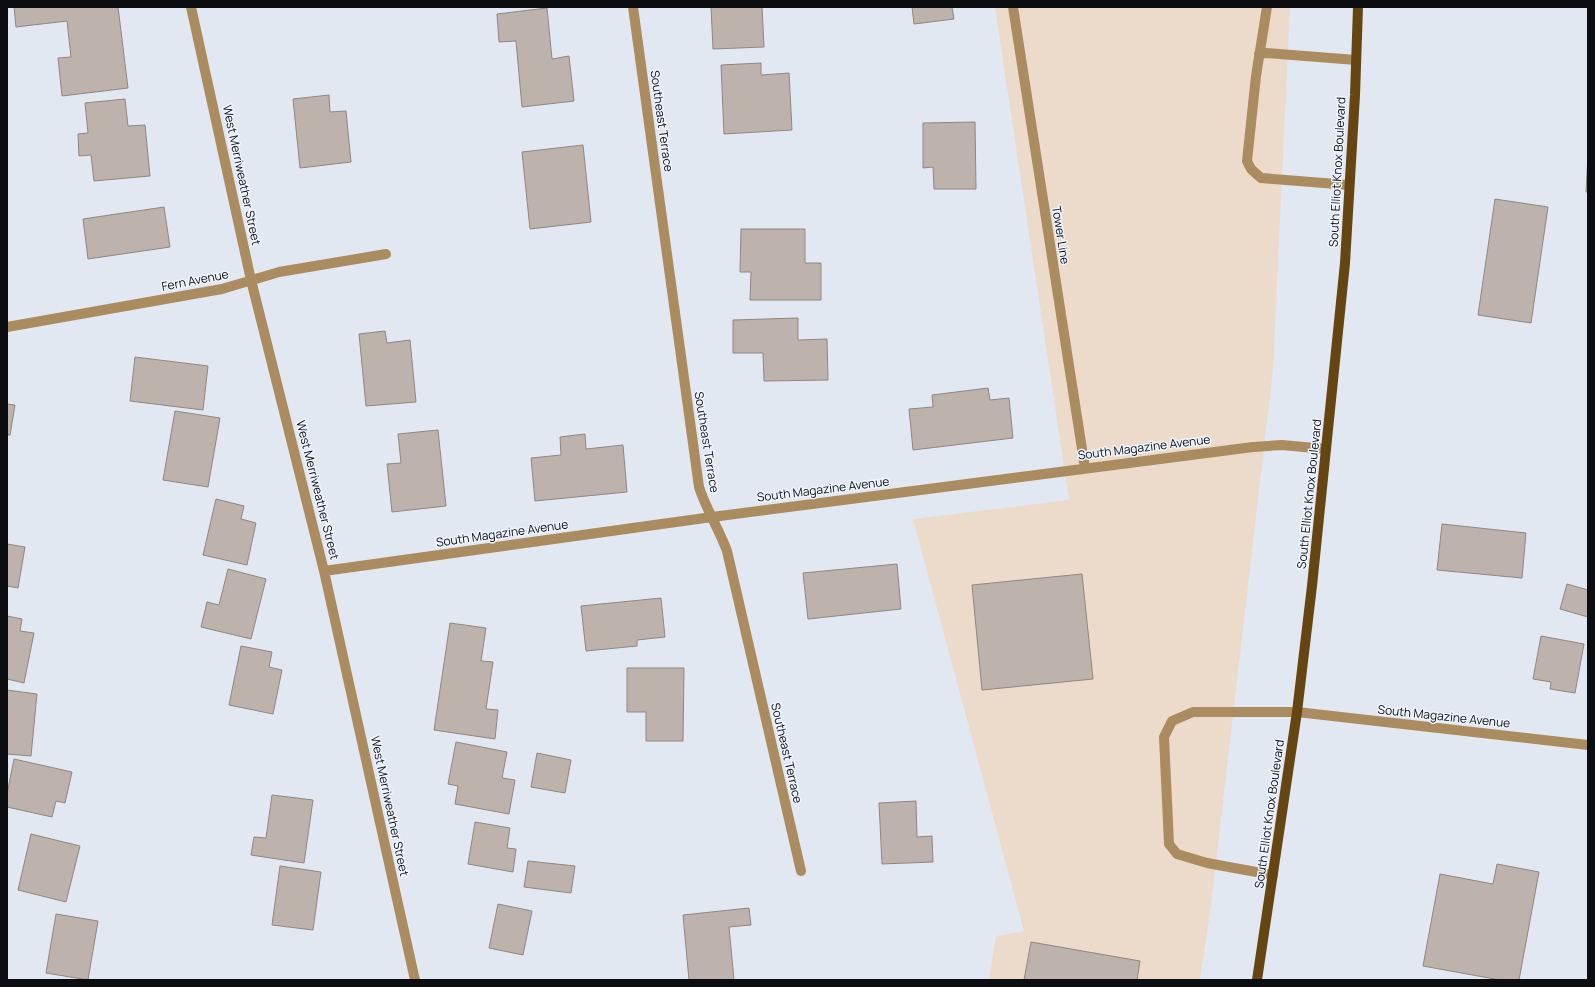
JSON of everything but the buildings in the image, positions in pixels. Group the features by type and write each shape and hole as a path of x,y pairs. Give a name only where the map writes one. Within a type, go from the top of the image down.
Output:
{"main road":[{"name":"South Elliot Knox Boulevard","path":"1257,980 1297,712 1312,586 1345,263 1358,7"}],"street":[{"name":"West Merriweather Street","path":"191,7 251,280 324,571 415,980"},
{"name":"Southeast Terrace","path":"632,7 700,487 703,500 722,535 727,551 801,871"},
{"name":"Tower Line","path":"1012,7 1085,468"},
{"path":"1267,7 1259,54 1247,161 1251,169 1261,178 1349,185"},
{"path":"1259,54 1266,53 1356,60"},
{"name":"Fern Avenue","path":"7,327 222,289 279,272 386,254"},
{"name":"South Magazine Avenue","path":"324,571 712,517 1267,445 1326,449"},
{"name":"South Magazine Avenue","path":"1273,875 1207,863 1177,854 1169,844 1164,737 1172,721 1193,712 1297,712 1588,745"}],"shaded area":[{"path":"995,7 1290,7 1273,370 1211,905 1200,980 989,980 996,936 1024,931 913,519 1069,500"}]}
